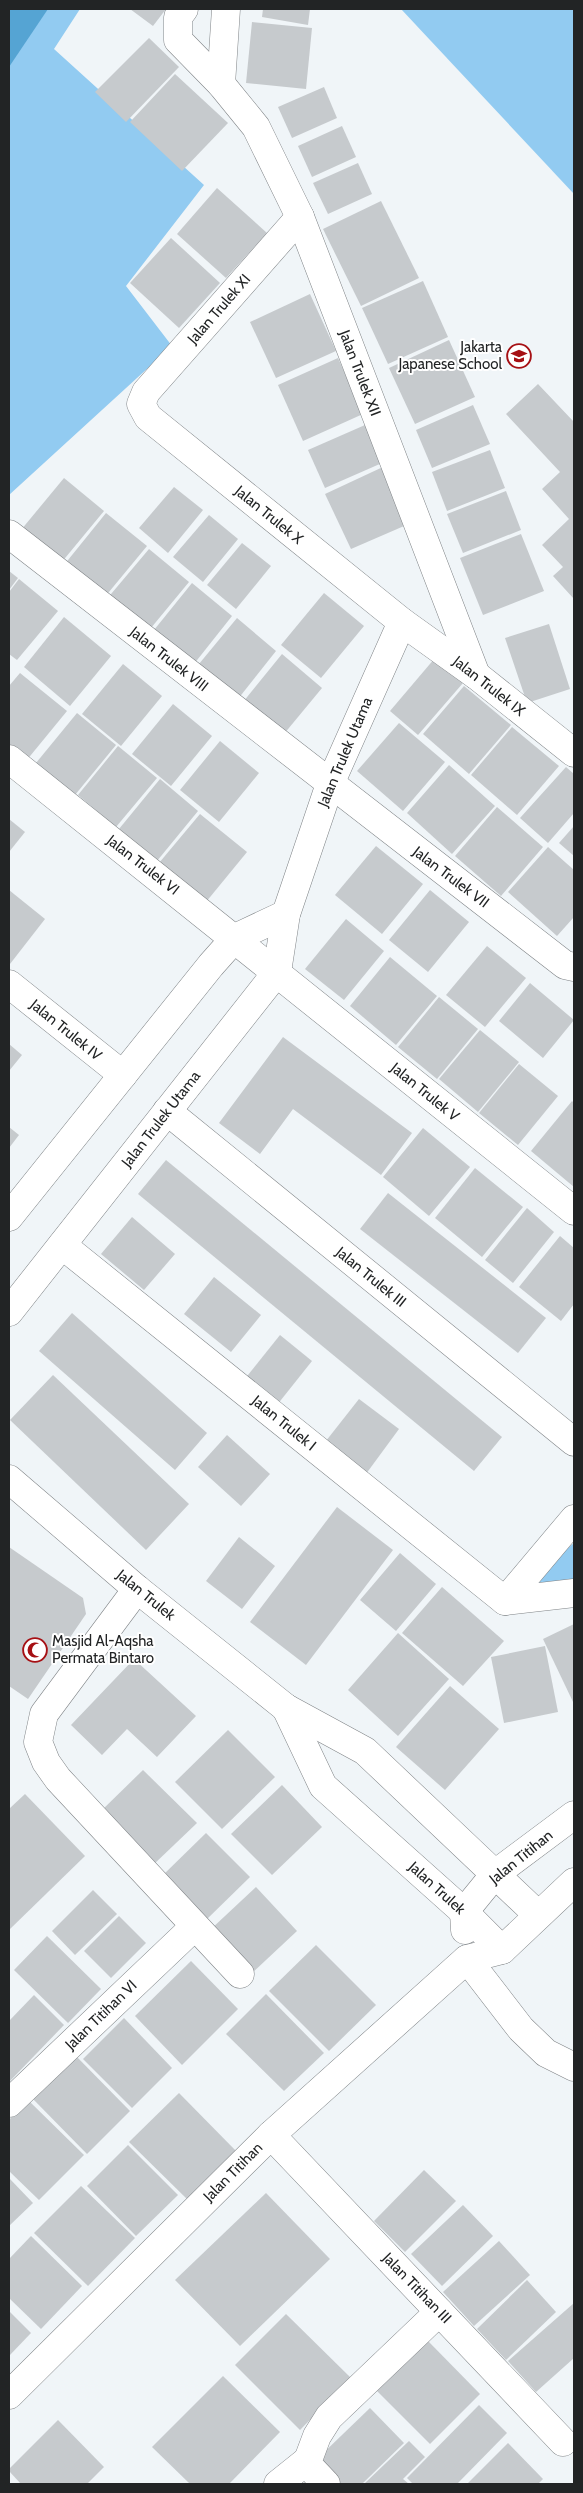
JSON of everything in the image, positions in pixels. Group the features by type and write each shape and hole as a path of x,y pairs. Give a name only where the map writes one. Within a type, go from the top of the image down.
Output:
{"street":[{"name":"Jalan Trulek XII","path":"184,9 178,17 178,40 221,84 256,127 300,217 476,675"},
{"path":"221,84 226,9"},
{"name":"Jalan Trulek XI","path":"141,404 146,392 300,217"},
{"name":"Jalan Trulek X","path":"141,404 148,417 402,622"},
{"name":"Jalan Trulek VIII","path":"9,534 330,784"},
{"name":"Jalan Trulek IX","path":"402,622 476,675 574,753"},
{"name":"Jalan Trulek Utama","path":"9,1312 276,972 286,914 330,784 402,622"},
{"name":"Jalan Trulek VI","path":"9,759 276,972"},
{"name":"Jalan Trulek VII","path":"330,784 565,965 574,966"},
{"path":"11,1211 235,938 286,914"},
{"name":"Jalan Trulek V","path":"276,972 572,1204"},
{"name":"Jalan Trulek IV","path":"9,984 123,1075"},
{"name":"Jalan Trulek III","path":"167,1111 574,1442"},
{"name":"Jalan Trulek I","path":"62,1245 505,1601"},
{"name":"Jalan Trulek","path":"9,1479 137,1589 286,1708 365,1752 537,1914"},
{"path":"505,1601 574,1519"},
{"path":"137,1589 44,1714 38,1742 46,1762 58,1778 240,1974"},
{"path":"505,1601 574,1593"},
{"name":"Jalan Trulek","path":"286,1708 323,1786 464,1912 502,1950"},
{"name":"Jalan Titihan","path":"464,1912 495,1874 574,1815"},
{"path":"502,1950 537,1914 574,1882"},
{"path":"464,1912 467,1959 521,2029 546,2053 574,2067"},
{"name":"Jalan Titihan VI","path":"9,2103 194,1926"},
{"name":"Jalan Titihan","path":"9,2395 271,2135 467,1959 502,1950"},
{"name":"Jalan Titihan III","path":"271,2135 563,2442"},
{"path":"278,2484 308,2460 317,2436 329,2418 439,2312"},
{"path":"308,2460 310,2467 326,2484"}],"shaded area":[{"path":"9,9 80,9 54,49 204,185 126,286 172,346 9,495"},
{"path":"9,9 48,9 9,67"},
{"path":"401,9 574,9 574,194"},
{"path":"574,1543 574,1589 505,1601"}],"building":[{"path":"130,9 166,9 153,26"},
{"path":"263,9 310,9 308,25 262,17"},
{"path":"252,22 312,28 306,89 246,83"},
{"path":"149,38 179,67 126,122 95,92"},
{"path":"175,74 228,123 182,171 130,122"},
{"path":"324,87 337,118 292,138 278,107"},
{"path":"342,126 356,157 312,177 298,146"},
{"path":"358,163 372,194 328,214 313,183"},
{"path":"217,188 267,233 226,278 177,234"},
{"path":"381,201 419,278 361,306 323,229"},
{"path":"171,238 220,283 179,328 130,283"},
{"path":"423,281 448,337 388,364 362,308"},
{"path":"310,294 336,351 276,378 250,322"},
{"path":"449,340 475,397 415,424 389,368"},
{"path":"338,358 363,414 303,441 278,385"},
{"path":"538,384 574,422 574,599 553,576 563,567 542,545 569,519 542,489 560,472 506,414"},
{"path":"473,405 490,444 432,468 416,430"},
{"path":"365,425 382,463 325,488 308,450"},
{"path":"490,450 505,488 447,511 432,472"},
{"path":"385,466 411,523 351,549 325,494"},
{"path":"64,478 104,511 61,563 21,530"},
{"path":"174,487 203,510 168,553 139,528"},
{"path":"506,491 521,530 463,553 447,514"},
{"path":"106,513 147,546 104,598 64,565"},
{"path":"209,515 238,539 203,582 173,557"},
{"path":"521,534 544,591 483,615 460,558"},
{"path":"242,543 271,566 236,609 207,585"},
{"path":"149,549 189,582 146,634 106,600"},
{"path":"9,571 18,578 9,590"},
{"path":"19,579 58,611 17,660 9,654 9,592"},
{"path":"192,583 232,616 190,669 150,635"},
{"path":"324,593 364,626 321,678 281,645"},
{"path":"64,617 111,656 70,706 24,667"},
{"path":"237,618 276,651 234,704 194,670"},
{"path":"549,624 570,689 527,703 505,638"},
{"path":"282,654 322,688 279,740 239,707"},
{"path":"435,658 463,683 418,735 390,711"},
{"path":"123,664 162,696 121,746 82,714"},
{"path":"20,673 67,711 26,761 9,746 9,686"},
{"path":"464,686 511,725 469,774 423,734"},
{"path":"173,704 212,736 171,786 132,754"},
{"path":"77,713 116,745 75,795 36,763"},
{"path":"399,723 445,762 403,811 357,771"},
{"path":"512,727 559,766 517,815 471,775"},
{"path":"220,741 259,773 219,822 180,790"},
{"path":"118,746 157,778 116,827 78,795"},
{"path":"449,765 495,806 452,854 407,813"},
{"path":"566,767 574,774 574,813 548,843 520,818"},
{"path":"160,779 198,811 157,861 119,829"},
{"path":"497,807 543,847 501,896 455,856"},
{"path":"200,814 247,852 206,902 159,863"},
{"path":"9,819 25,832 9,852"},
{"path":"574,826 574,856 559,843"},
{"path":"376,846 423,884 382,934 335,895"},
{"path":"548,847 574,870 574,917 557,936 508,892"},
{"path":"9,890 45,919 10,964 9,962"},
{"path":"430,890 469,922 428,972 389,940"},
{"path":"346,919 384,951 344,1000 305,969"},
{"path":"487,946 526,978 485,1027 446,995"},
{"path":"390,957 437,996 396,1045 350,1006"},
{"path":"530,983 574,1020 543,1058 499,1021"},
{"path":"439,997 478,1029 437,1079 398,1047"},
{"path":"480,1030 519,1062 478,1112 439,1079"},
{"path":"283,1037 412,1133 381,1175 293,1109 260,1154 219,1123"},
{"path":"9,1044 22,1055 9,1071"},
{"path":"519,1064 558,1096 518,1145 479,1113"},
{"path":"572,1101 574,1103 574,1187 531,1151"},
{"path":"9,1127 19,1135 9,1148"},
{"path":"423,1128 470,1167 429,1216 383,1177"},
{"path":"166,1160 502,1437 474,1471 138,1194"},
{"path":"475,1168 523,1207 482,1257 435,1218"},
{"path":"388,1193 546,1318 518,1353 360,1229"},
{"path":"527,1208 554,1232 513,1283 485,1260"},
{"path":"132,1217 175,1254 144,1290 101,1254"},
{"path":"560,1236 574,1248 574,1304 561,1321 519,1287"},
{"path":"214,1277 261,1315 231,1352 184,1314"},
{"path":"72,1313 207,1433 175,1470 39,1351"},
{"path":"280,1335 312,1361 277,1405 244,1380"},
{"path":"53,1375 189,1504 146,1550 10,1420"},
{"path":"359,1399 399,1429 363,1478 322,1446"},
{"path":"227,1435 270,1474 241,1506 198,1467"},
{"path":"337,1507 393,1550 306,1665 250,1622"},
{"path":"239,1537 275,1566 242,1609 206,1581"},
{"name":"Masjid Al-Aqsha Permata Bintaro","path":"9,1547 83,1598 86,1614 28,1699 9,1686"},
{"path":"400,1553 436,1584 396,1631 360,1600"},
{"path":"442,1587 504,1641 463,1686 402,1633"},
{"path":"574,1624 574,1704 543,1639"},
{"path":"398,1633 449,1679 398,1736 348,1690"},
{"path":"545,1646 558,1712 504,1723 491,1657"},
{"path":"134,1659 196,1716 157,1757 127,1729 102,1755 71,1725"},
{"path":"450,1686 499,1729 445,1790 396,1747"},
{"path":"228,1730 275,1777 222,1829 175,1782"},
{"path":"143,1770 197,1823 152,1866 99,1813"},
{"path":"282,1785 322,1827 272,1875 231,1834"},
{"path":"25,1794 85,1856 9,1930 9,1809"},
{"path":"206,1833 250,1877 205,1921 161,1877"},
{"path":"256,1887 297,1931 251,1974 210,1930"},
{"path":"93,1890 117,1914 75,1955 52,1931"},
{"path":"119,1916 146,1943 111,1978 84,1951"},
{"path":"47,1936 101,1989 68,2023 14,1970"},
{"path":"316,1945 376,2005 329,2051 269,1991"},
{"path":"191,1961 238,2009 182,2065 135,2016"},
{"path":"266,1994 324,2053 284,2091 226,2034"},
{"path":"34,1995 64,2025 9,2082 9,2021"},
{"path":"124,2018 172,2068 132,2108 83,2059"},
{"path":"75,2055 130,2111 87,2154 32,2098"},
{"path":"179,2093 238,2153 189,2201 129,2142"},
{"path":"28,2100 84,2155 39,2200 9,2171 9,2120"},
{"path":"128,2145 178,2195 136,2236 87,2186"},
{"path":"424,2170 456,2201 405,2252 374,2221"},
{"path":"9,2178 33,2203 9,2226"},
{"path":"81,2186 135,2238 88,2286 34,2233"},
{"path":"266,2193 330,2259 240,2346 175,2280"},
{"path":"463,2205 493,2236 442,2286 411,2254"},
{"path":"31,2236 82,2286 41,2329 9,2298 9,2259"},
{"path":"499,2241 530,2275 474,2326 443,2292"},
{"path":"527,2280 556,2312 506,2360 477,2329"},
{"path":"574,2303 574,2358 536,2392 508,2361"},
{"path":"9,2311 31,2333 9,2356"},
{"path":"286,2314 351,2378 300,2430 235,2365"},
{"path":"428,2341 480,2394 430,2444 377,2391"},
{"path":"223,2376 280,2432 229,2484 190,2484 152,2447"},
{"path":"479,2405 507,2433 457,2484 413,2484 407,2478"},
{"path":"370,2408 404,2443 362,2484 338,2484 315,2461"},
{"path":"58,2420 104,2467 87,2484 21,2484 9,2469"},
{"path":"409,2441 425,2457 403,2479 409,2484 364,2484"},
{"path":"508,2443 543,2479 538,2484 467,2484"}],"place":[{"name":"Jakarta Japanese School","path":"519,356"},
{"name":"Masjid Al-Aqsha Permata Bintaro","path":"35,1650"}]}
